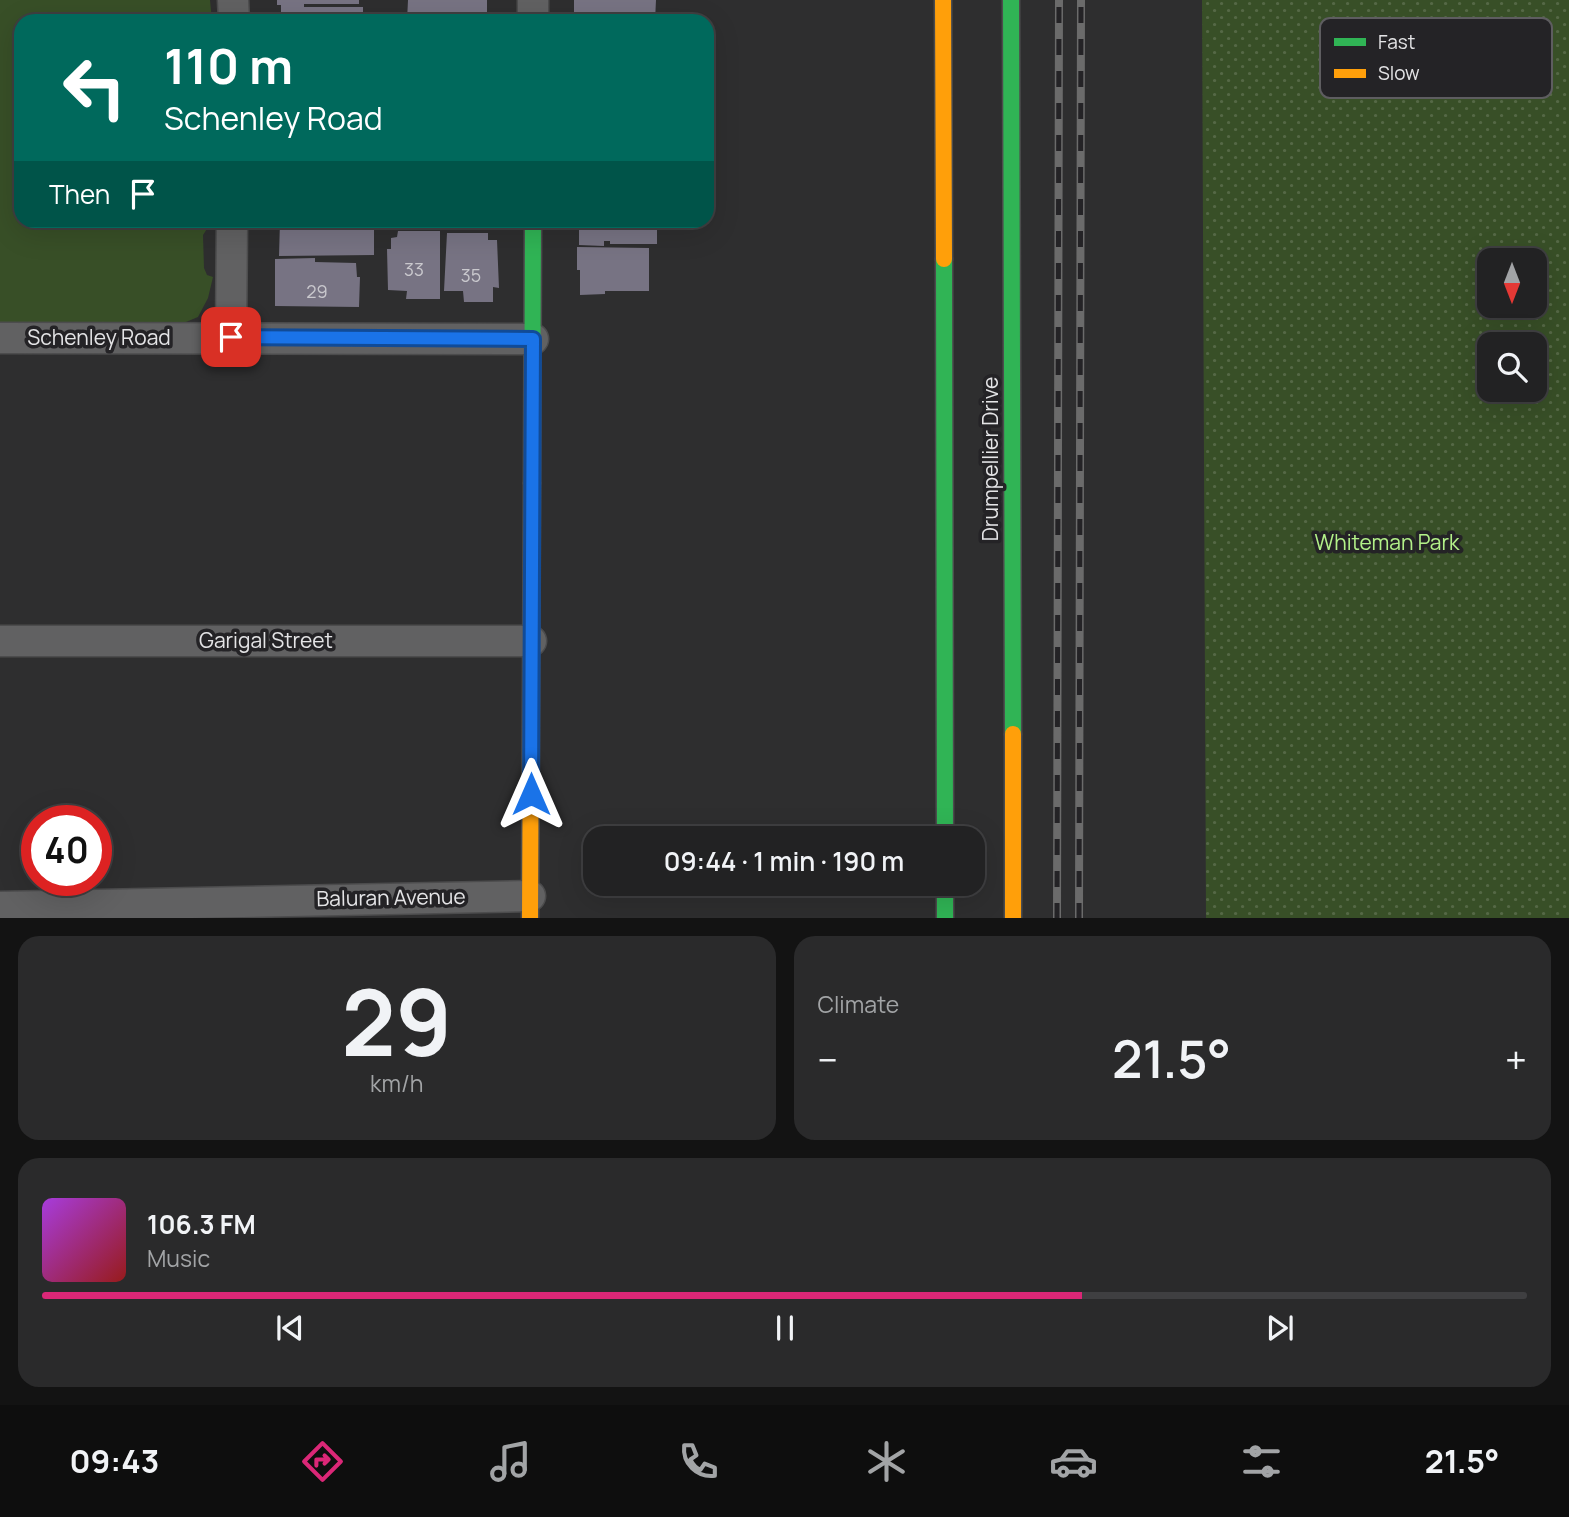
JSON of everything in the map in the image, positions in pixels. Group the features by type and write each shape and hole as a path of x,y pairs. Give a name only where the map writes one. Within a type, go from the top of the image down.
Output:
{"main road":[{"path":"943,0 945,826"},
{"name":"Drumpellier Drive","path":"1012,0 1013,918"},
{"path":"530,907 533,228"},
{"path":"945,896 945,918"}],"street":[{"path":"231,337 232,228"},
{"name":"Schenley Road","path":"0,338 533,339"},
{"name":"Garigal Street","path":"0,641 531,641"},
{"name":"Baluran Avenue","path":"0,907 131,911 530,907"}],"green space":[{"path":"0,0 210,0 211,14 14,14 14,228 208,228 203,235 204,268 207,275 213,277 208,298 198,317 181,324 0,326"},
{"name":"Whiteman Park","path":"1202,0 1569,0 1569,918 1206,918"}],"building":[{"path":"277,0 359,0 359,4 304,4 304,7 363,7 363,14 281,14 281,5 277,5"},
{"path":"408,0 487,0 487,14 407,14"},
{"path":"574,0 656,0 655,14 574,14"},
{"path":"280,228 374,228 374,255 279,256"},
{"path":"579,228 663,228 657,229 657,244 610,244 610,241 604,241 604,246 579,245"},
{"path":"398,231 440,231 440,299 406,299 407,291 388,290 387,249 391,249 391,238 397,237"},
{"path":"447,233 488,233 488,240 497,240 499,288 493,287 493,302 464,302 463,291 444,291"},
{"path":"577,247 649,248 649,291 605,291 605,294 580,295"},
{"path":"315,258 315,262 356,263 357,277 360,277 359,307 275,306 275,259"}],"railway":[{"path":"1057,918 1059,0"},
{"path":"1079,918 1081,0"}],"traffic: fast":[{"path":"1011,0 1013,734"},
{"path":"532,483 533,228"},
{"path":"944,259 945,826"},
{"path":"945,896 945,918"}],"traffic: slow":[{"path":"943,0 944,259"},
{"path":"530,918 532,483"},
{"path":"1013,734 1013,918"}],"route":[{"path":"231,337 533,339 531,794"}]}
